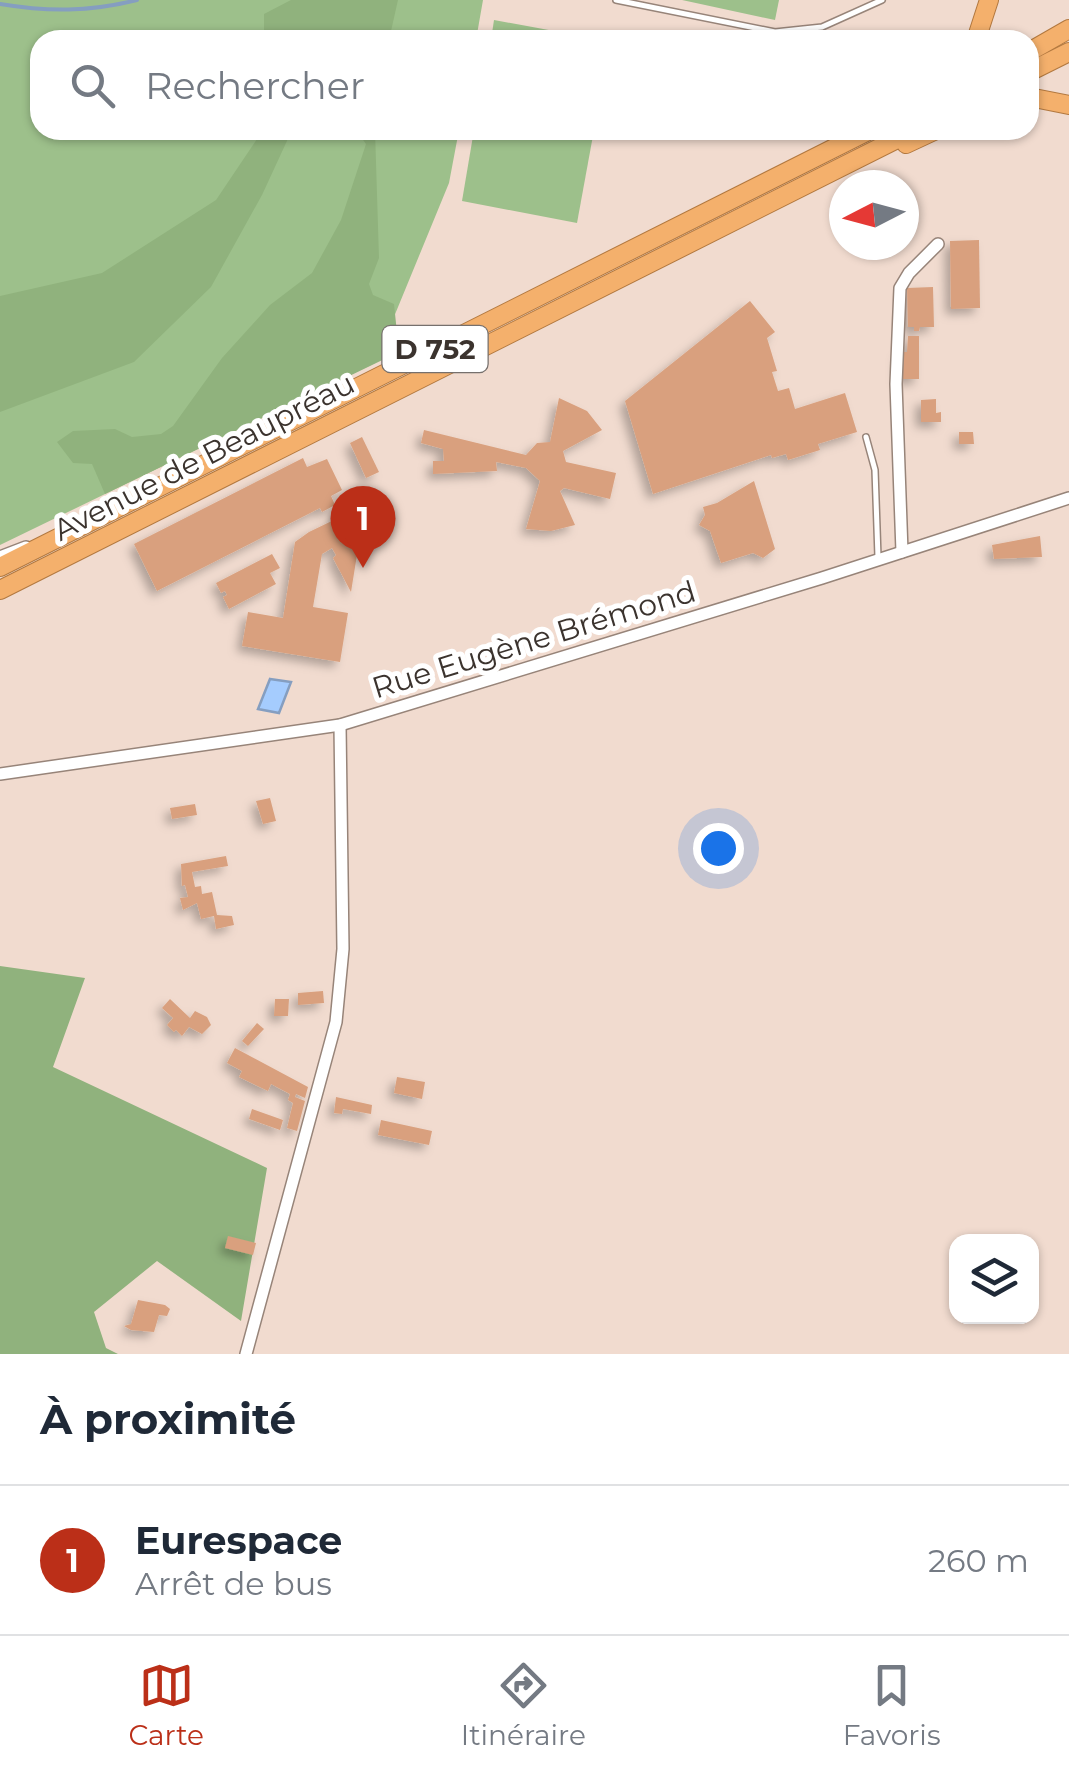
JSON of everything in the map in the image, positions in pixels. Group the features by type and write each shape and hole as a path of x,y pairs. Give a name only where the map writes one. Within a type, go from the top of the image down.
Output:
{"highway":[{"path":"979,30 989,0"},
{"path":"1039,46 1069,29"},
{"path":"1039,67 1069,52"},
{"path":"1039,99 1069,105"},
{"name":"Avenue de Beaupréau","path":"0,567 850,140"},
{"name":"Avenue de Beaupréau","path":"0,594 896,140"},
{"path":"818,180 914,140"}],"street":[{"path":"902,552 896,384 898,300 900,288 910,273 938,244"},
{"name":"Rue Eugène Brémond","path":"0,774 340,724 1069,498"},
{"path":"0,556 54,540"},
{"path":"246,1354 336,1022 342,949 340,724"}],"lane":[{"path":"616,0 765,30"},
{"path":"794,30 822,27 882,0"},
{"path":"866,437 876,470 878,560"}],"green space":[{"path":"0,0 483,0 478,30 30,30 30,140 457,140 449,183 375,363 0,545"},
{"path":"291,0 398,0 391,30 264,30 264,14"},
{"path":"682,0 779,0 775,20"},
{"path":"494,20 548,30 492,30"},
{"path":"256,140 287,140 211,287 134,362 0,412 0,296 102,273 216,200"},
{"path":"363,140 375,140 379,258 369,284 373,295 394,304 399,352 105,494 92,464 73,463 57,442 73,431 115,429 132,437 161,434 173,426 222,358 270,305 312,273 341,220 366,144"},
{"path":"472,140 592,140 577,223 462,201"},
{"path":"0,966 85,978 53,1067 267,1168 241,1321 157,1261 94,1312 106,1348 118,1354 0,1354"}],"water":[{"path":"270,679 291,682 279,713 258,709"}],"building":[{"path":"979,240 980,308 951,309 950,241"},
{"path":"933,287 934,327 914,331 914,327 908,327 907,288"},
{"path":"750,301 775,332 767,338 777,371 772,372 778,391 789,388 795,409 845,393 857,432 818,444 820,450 788,460 786,454 772,458 771,455 653,494 625,401"},
{"path":"908,336 919,336 919,379 901,379 901,352 907,352"},
{"path":"559,398 587,411 602,430 563,451 566,462 616,473 610,499 564,488 560,491 575,525 551,531 526,529 540,481 526,468 496,462 497,471 433,474 433,461 444,461 443,449 421,443 424,430 526,455 537,443 550,442"},
{"path":"936,399 941,422 921,422 921,400"},
{"path":"959,432 973,432 974,444 959,444"},
{"path":"362,437 379,472 366,478 350,443"},
{"path":"303,458 307,467 327,459 342,490 331,496 335,505 322,512 320,508 157,591 134,544"},
{"path":"754,481 775,549 763,558 753,553 721,563 710,531 699,525 705,515 703,507"},
{"path":"365,505 351,592 333,558 336,555 332,548 322,554 313,607 348,613 340,662 242,646 248,612 283,618 295,542"},
{"path":"1040,536 1042,557 994,559 992,545"},
{"path":"272,554 280,568 270,573 276,584 229,609 223,597 227,595 225,591 221,593 216,583"},
{"path":"270,798 276,821 263,824 256,801"},
{"path":"195,804 197,815 172,819 170,808"},
{"path":"226,856 228,866 192,872 195,887 201,886 202,894 212,892 217,915 232,916 234,925 216,929 214,916 201,919 197,903 183,910 180,898 188,897 185,885 182,886 181,864"},
{"path":"323,991 324,1003 298,1005 298,993"},
{"path":"170,999 190,1018 195,1011 207,1017 211,1025 202,1034 189,1027 182,1036 174,1032 167,1025 173,1018 162,1008"},
{"path":"275,999 289,999 288,1016 274,1016"},
{"path":"257,1023 264,1029 248,1046 242,1041"},
{"path":"235,1048 308,1087 305,1098 296,1094 295,1097 305,1101 297,1131 287,1128 293,1103 288,1100 290,1094 271,1084 268,1091 239,1077 242,1071 227,1063"},
{"path":"397,1077 425,1082 422,1099 394,1093"},
{"path":"336,1097 372,1105 371,1114 343,1109 342,1114 334,1113"},
{"path":"252,1109 283,1120 280,1130 249,1119"},
{"path":"381,1120 432,1131 429,1145 378,1135"},
{"path":"228,1236 256,1243 253,1255 225,1248"},
{"path":"138,1300 170,1309 167,1316 159,1315 154,1332 124,1326 131,1324"}],"waterway":[{"path":"0,4 68,10 137,0"}],"place":[{"name":"Eurespace","path":"363,568"}]}
